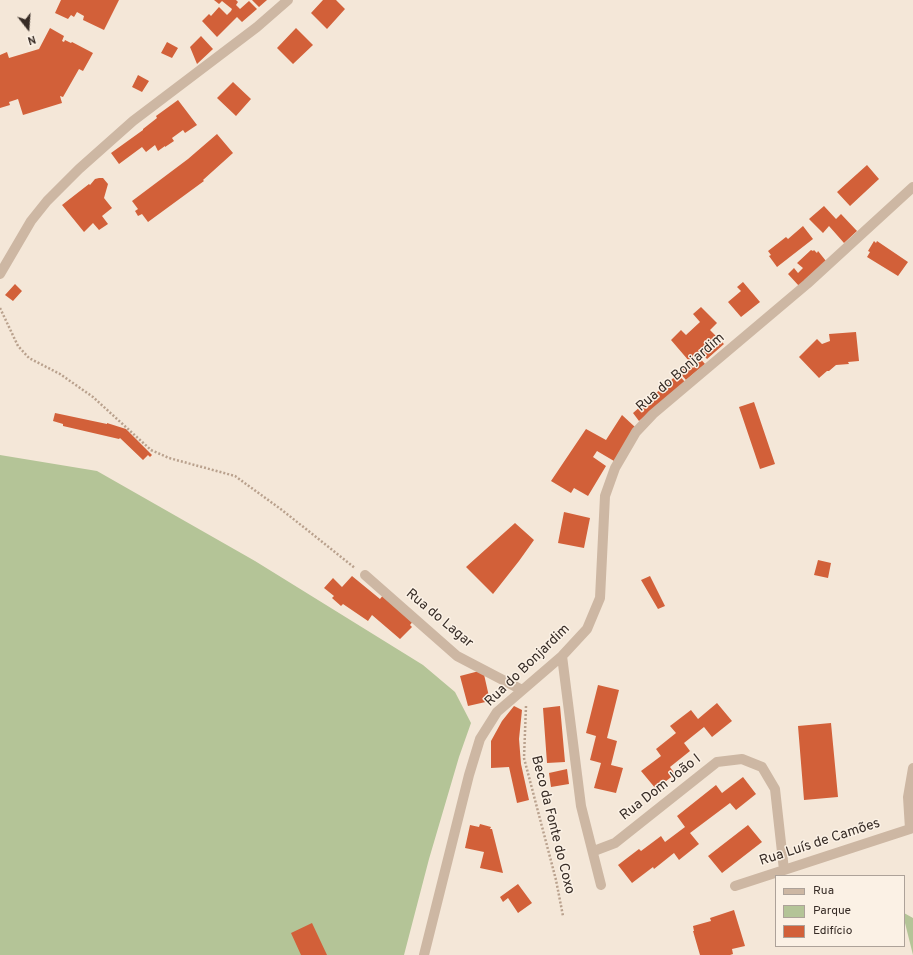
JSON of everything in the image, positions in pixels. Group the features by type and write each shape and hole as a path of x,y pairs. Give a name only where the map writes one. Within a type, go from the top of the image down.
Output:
{"street":[{"path":"0,274 31,221 47,201 79,170 134,121 257,27 287,0"},
{"name":"Rua do Bonjardim","path":"424,955 469,775 480,739 498,712 562,656 587,629 600,598 605,496 615,468 636,432 653,414 808,284 913,187"},
{"name":"Rua do Lagar","path":"365,575 457,656 522,690"},
{"path":"562,656 581,806 594,851 601,885"},
{"name":"Rua Dom João I","path":"594,851 615,843 717,762 742,759 762,767 774,789 784,870"},
{"path":"911,828 908,797 913,768"},
{"name":"Rua Luís de Camões","path":"736,886 911,828"}],"path":[{"path":"0,308 18,346 29,358 60,374 93,397 151,450 169,458 235,476 282,510 365,575"},
{"name":"Beco da Fonte do Coxo","path":"522,690 526,705 524,758 556,880 563,916"}],"green space":[{"path":"0,455 97,471 255,561 423,665 455,692 471,723 459,757 429,859 404,955 0,955"},
{"path":"905,914 913,918 913,955 905,923"}],"building":[{"path":"61,0 119,0 104,30 83,20 84,16 77,12 74,17 71,15 68,19 55,13"},
{"path":"214,0 236,0 238,2 236,5 240,9 249,1 257,9 242,22 237,17 217,37 202,21 209,14 211,16 219,7 227,15 232,9 222,1 219,4"},
{"path":"252,0 267,0 259,7"},
{"path":"323,0 336,0 345,9 327,29 311,13"},
{"path":"50,28 64,36 62,41 64,42 65,40 71,43 72,42 93,53 83,71 79,69 63,97 60,96 62,103 23,115 18,99 9,102 10,105 0,108 0,55 7,52 9,58 39,49"},
{"path":"296,28 313,45 293,64 277,48"},
{"path":"201,36 213,49 197,64 190,47"},
{"path":"167,42 178,48 172,58 161,53"},
{"path":"138,75 149,81 142,92 132,87"},
{"path":"233,82 251,99 236,116 217,98"},
{"path":"178,100 197,125 185,133 183,130 172,138 174,141 158,151 155,145 146,152 142,147 119,164 111,153 143,130 157,118 156,116"},
{"path":"217,134 233,153 203,180 204,181 148,222 142,214 138,216 135,211 138,209 132,201 188,159"},
{"path":"867,165 879,179 850,206 837,192"},
{"path":"103,178 108,184 104,198 112,208 102,216 108,224 99,230 93,223 84,232 62,205 89,184 90,185 95,179"},
{"path":"824,206 836,219 841,214 857,231 844,243 829,226 823,233 809,219"},
{"path":"803,226 813,239 777,267 769,256 771,255 768,251 786,237 788,239"},
{"path":"874,241 876,243 877,241 908,262 898,276 867,257 870,252 868,251"},
{"path":"811,250 814,250 817,253 818,251 826,261 799,286 788,274 794,268 798,273 803,268 797,263"},
{"path":"743,282 760,302 741,317 728,302 741,291 737,287"},
{"path":"15,284 22,291 13,301 5,295"},
{"path":"701,307 717,323 710,330 724,344 707,359 700,351 689,361 671,340 681,330 686,335 700,322 693,314"},
{"path":"856,332 859,361 848,362 849,364 836,365 819,378 799,357 817,339 822,344 830,341 829,334"},
{"path":"697,355 705,364 686,380 678,371"},
{"path":"678,374 685,382 639,421 633,413"},
{"path":"754,402 775,464 760,469 739,407"},
{"path":"55,413 107,423 126,429 152,455 150,457 148,455 143,460 120,438 63,426 63,424 53,421"},
{"path":"622,415 635,427 614,461 597,451 593,457 606,466 588,496 574,488 571,493 551,481 586,429 606,440"},
{"path":"564,512 590,518 584,548 558,543"},
{"path":"515,523 534,540 493,594 466,567"},
{"path":"818,560 831,563 828,578 814,575"},
{"path":"352,576 380,599 384,594 414,620 410,625 412,627 400,639 372,615 368,621 343,604 341,606 332,598 334,596 324,588 333,578 342,587"},
{"path":"650,576 665,606 658,609 641,580"},
{"path":"483,670 490,701 468,706 460,676"},
{"path":"598,685 619,690 607,738 617,741 611,765 623,768 616,793 594,788 601,763 590,760 596,736 586,733"},
{"path":"717,703 732,721 712,737 704,727 684,743 690,751 670,767 675,774 656,789 641,771 661,756 656,749 676,733 670,726 691,710 698,719"},
{"path":"514,706 522,710 519,739 521,764 529,800 517,803 509,767 491,768 491,741 502,721"},
{"path":"560,706 565,762 547,763 543,708"},
{"path":"831,723 838,797 804,800 798,726"},
{"path":"567,769 569,784 551,787 549,773"},
{"path":"743,777 756,794 736,810 730,803 690,833 699,844 679,860 674,853 654,869 653,867 632,883 618,865 639,849 641,851 661,836 665,842 685,827 677,816 716,785 722,793"},
{"path":"480,824 491,827 490,829 492,829 503,873 480,868 484,852 465,848 470,825 479,827"},
{"path":"748,825 762,842 722,873 708,856"},
{"path":"518,884 532,903 518,913 508,898 503,902 500,897"},
{"path":"734,910 745,946 732,949 733,954 730,955 700,955 693,926 711,921 710,918"},
{"path":"312,923 327,955 301,955 291,933"}]}
